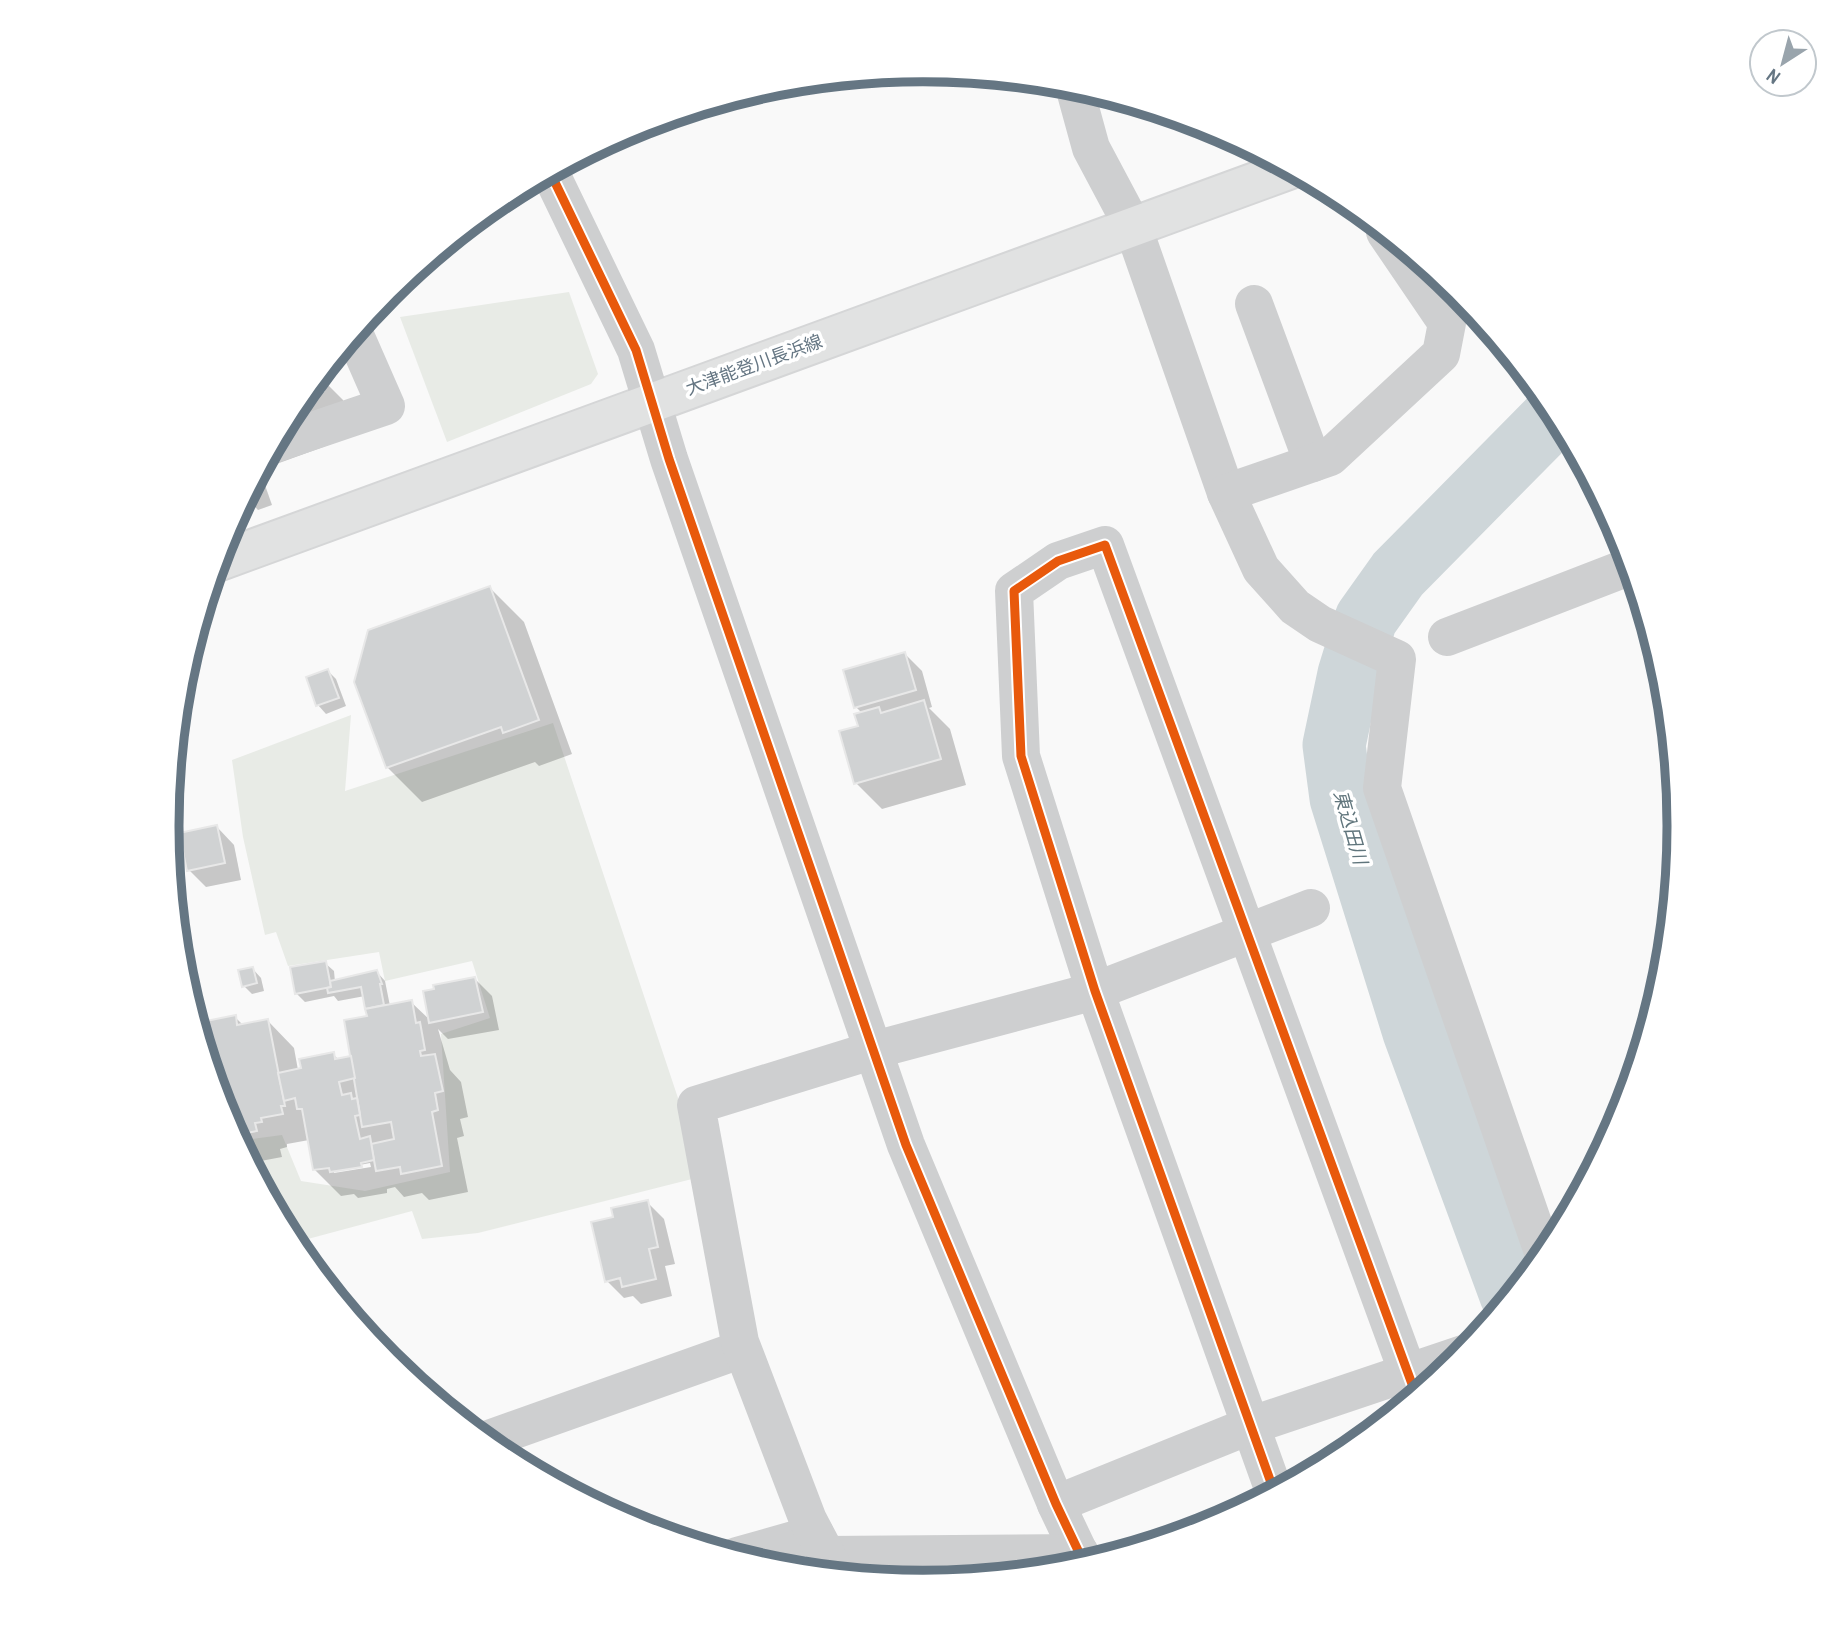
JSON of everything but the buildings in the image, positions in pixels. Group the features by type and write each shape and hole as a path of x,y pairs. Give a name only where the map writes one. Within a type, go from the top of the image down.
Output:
{"main road":[{"name":"大津能登川長浜線","path":"230,557 1279,173"}],"street":[{"path":"1078,99 1091,148 1133,227 1226,493 1261,569 1295,607 1320,624 1397,659 1382,788 1539,1241"},
{"path":"554,180 636,350 651,402 906,1145 1056,1504 1079,1552"},
{"path":"1226,493 1330,457 1441,354 1447,323 1403,259"},
{"path":"1254,304 1313,463"},
{"path":"288,439 386,406 358,343"},
{"path":"1056,1504 1249,1426 1412,1384 1105,545 1058,561 1014,591 1021,756 1095,991 1249,1426 1271,1483"},
{"path":"1447,637 1621,570"},
{"path":"826,1554 743,1349 696,1105 874,1050 1095,991 1311,908"},
{"path":"501,1438 743,1349"},
{"path":"778,1555 1053,1558"}],"shaded area":[{"path":"569,292 598,374 591,384 447,442 400,317"},
{"path":"351,715 345,791 553,723 704,1176 478,1233 422,1239 412,1211 305,1240 279,1198 249,1140 282,1135 301,1181 365,1191 450,1172 441,1034 490,1018 472,961 385,981 379,952 288,966 276,932 265,935 243,837 232,760"}],"waterway":[{"name":"東込田川","path":"1508,1286 1414,1032 1341,798 1334,745 1349,674 1366,619 1398,574 1547,423"}],"cycle path":[{"path":"554,180 636,350 669,459 906,1145 1056,1504 1079,1552"},
{"path":"1271,1483 1095,991 1021,756 1014,591 1058,561 1105,545 1412,1385"}]}
